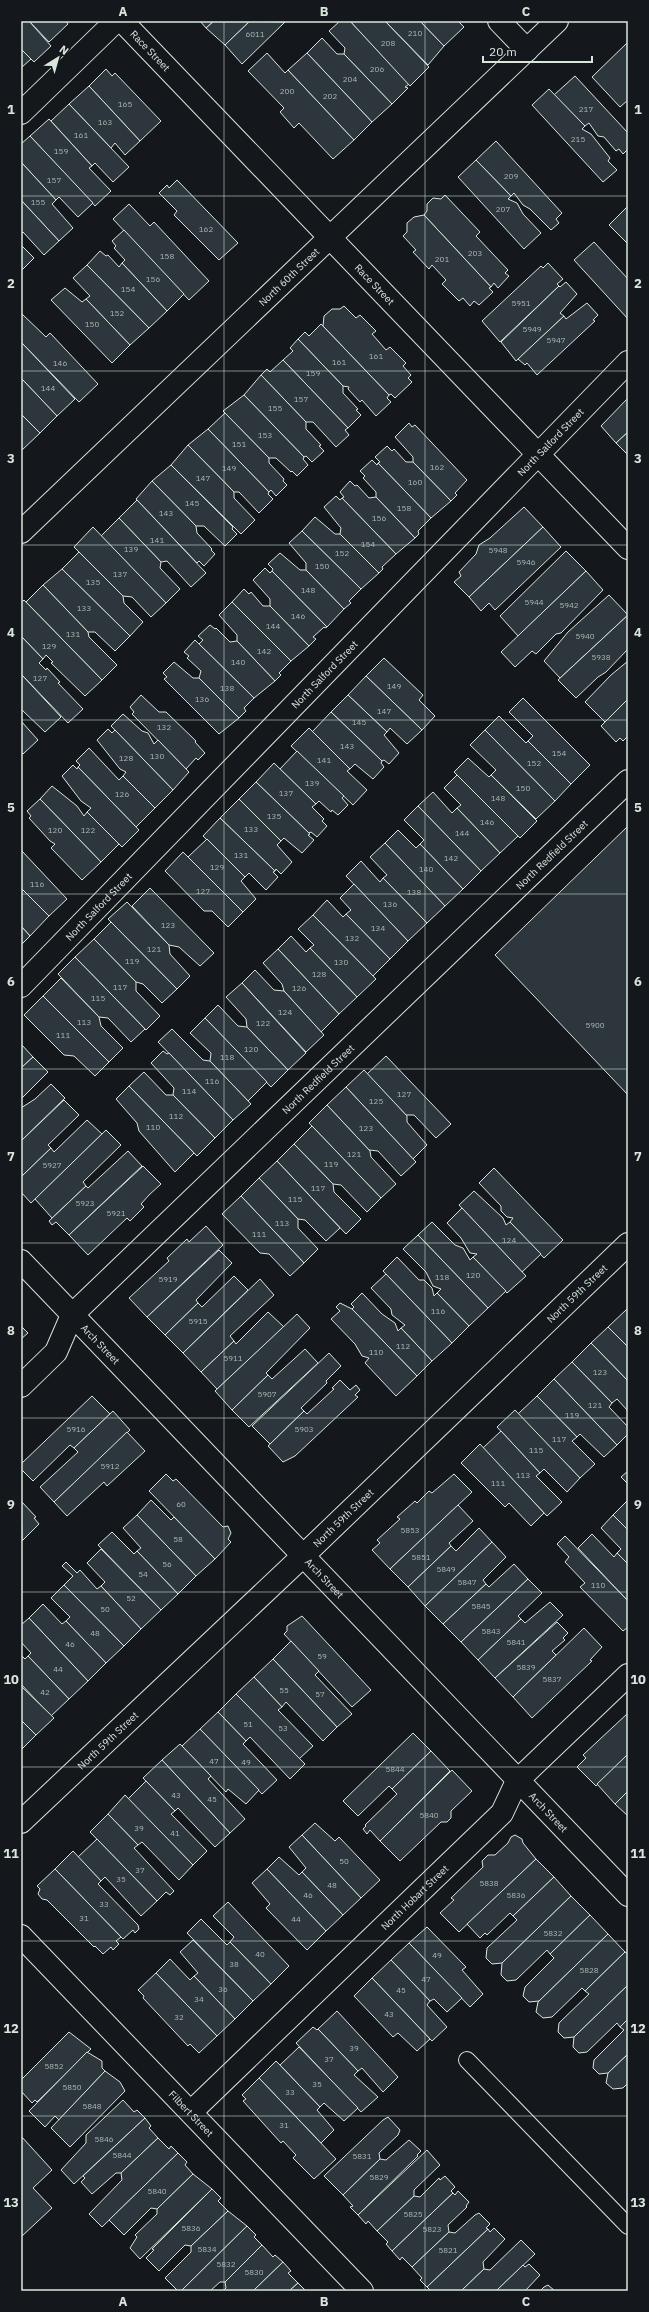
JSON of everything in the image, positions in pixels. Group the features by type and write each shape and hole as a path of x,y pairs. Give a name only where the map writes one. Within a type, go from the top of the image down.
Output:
{"street":[{"path":"21,113 116,21"},
{"name":"Race Street","path":"122,21 628,548"},
{"path":"499,21 527,50"},
{"name":"North 60th Street","path":"21,532 557,21"},
{"name":"North Salford Street","path":"21,986 628,362"},
{"name":"North Redfield Street","path":"21,1386 56,1352 72,1315 628,781"},
{"name":"North 59th Street","path":"21,1822 304,1555 628,1244"},
{"name":"Arch Street","path":"21,1262 304,1555 517,1781 628,1895"},
{"name":"North Hobart Street","path":"191,2112 502,1813 517,1781 628,1675"},
{"name":"Filbert Street","path":"21,1936 362,2291"}],"lane":[{"path":"467,2060 628,2226"}],"building":[{"path":"21,21 29,21 51,46 34,62 21,49"},
{"path":"29,21 66,21 68,24 49,42"},
{"path":"200,21 214,21 206,28"},
{"path":"214,21 250,21 225,45 206,28"},
{"path":"250,21 285,22 242,64 225,45"},
{"path":"340,21 350,21 409,84 405,87 408,88 392,104 344,54 345,48 329,31"},
{"path":"350,21 385,21 429,67 410,86"},
{"path":"385,21 420,21 444,46 428,65"},
{"path":"420,21 458,21 464,27 444,46"},
{"path":"322,38 337,54 344,54 392,104 372,122 307,53"},
{"path":"628,42 628,100 620,107 592,77"},
{"path":"21,49 31,59 21,68"},
{"path":"267,53 285,73 288,70 354,140 333,159 299,123 294,128 280,112 284,108 248,71"},
{"path":"307,53 372,122 354,140 288,70"},
{"path":"106,69 112,76 115,73 161,121 140,141 89,86"},
{"path":"575,76 628,133 628,149 623,154 619,149 616,151 604,137 598,136 589,123 585,126 554,95"},
{"path":"89,86 140,141 125,155 115,143 111,148 69,104"},
{"path":"549,89 585,126 582,129 591,134 610,158 608,161 617,170 603,182 532,105"},
{"path":"69,104 129,167 113,182 95,163 92,166 51,121"},
{"path":"49,119 92,166 89,168 111,191 95,206 30,136"},
{"path":"30,136 93,203 78,217 59,197 56,200 21,162 21,144"},
{"path":"496,141 562,213 556,219 559,223 551,230 530,209 523,205 514,193 511,196 476,160"},
{"path":"476,160 511,196 508,199 517,203 523,214 541,233 524,249 458,177"},
{"path":"21,162 56,200 52,204 73,228 59,241 21,200"},
{"path":"177,180 238,243 219,260 174,215 177,211 159,193 167,185 169,188"},
{"path":"445,195 480,232 476,236 508,270 505,273 509,276 498,288 494,283 491,287 424,215 427,211 427,204 433,198 441,199"},
{"path":"21,200 59,241 44,255 23,232 21,234"},
{"path":"129,204 150,226 154,222 209,281 189,300 113,219"},
{"path":"627,207 628,208 628,244 609,225"},
{"path":"424,215 491,287 489,288 493,292 479,305 474,301 470,306 463,298 459,301 442,284 446,280 432,265 429,269 413,252 416,250 403,236 407,232 407,223 414,217"},
{"path":"124,230 184,294 167,311 122,263 125,260 114,248 116,246 112,241"},
{"path":"594,242 628,279 628,319 574,260"},
{"path":"21,245 34,258 21,271"},
{"path":"100,251 106,256 108,255 119,267 122,263 167,311 149,328 87,265"},
{"path":"548,263 563,279 557,284 559,286 500,342 482,321 541,266 543,268"},
{"path":"87,265 149,328 130,345 86,299 90,296 73,278"},
{"path":"566,282 577,294 560,313 564,316 516,361 501,342 559,286 560,287"},
{"path":"65,288 82,302 86,299 130,345 112,363 51,300"},
{"path":"587,303 598,315 593,320 595,321 537,375 527,363 525,365 518,359 564,316 566,319"},
{"path":"344,306 356,318 360,315 376,331 372,334 386,350 390,347 406,363 403,366 411,375 408,378 412,382 395,398 391,394 389,395 323,326 324,316 332,309 340,309"},
{"path":"21,313 46,337 50,333 98,384 79,402 21,342"},
{"path":"321,324 389,395 387,398 391,402 376,416 362,400 360,402 348,389 349,387 343,386 298,339 305,332 309,336"},
{"path":"298,339 343,386 343,393 358,409 356,410 361,415 348,428 283,360 293,351 290,348"},
{"path":"21,342 75,399 57,416 21,378"},
{"path":"283,360 348,428 345,430 349,435 336,447 313,422 306,422 261,375 267,369 270,372"},
{"path":"261,375 306,422 306,429 321,445 319,446 324,451 312,462 306,456 304,457 244,395"},
{"path":"21,378 57,416 40,433 21,414"},
{"path":"244,395 304,457 303,459 308,465 297,476 276,458 269,458 223,411"},
{"path":"628,398 628,432 616,443 601,426"},
{"path":"225,413 269,458 269,463 284,479 283,481 287,485 276,496 271,490 269,492 208,429"},
{"path":"21,414 40,433 21,451"},
{"path":"409,423 412,427 415,425 467,480 455,493 457,495 451,501 413,462 413,457 395,437"},
{"path":"208,429 269,492 268,494 273,499 259,513 239,492 234,492 188,445"},
{"path":"628,432 628,455 616,443"},
{"path":"188,445 234,492 234,498 255,520 241,534 171,465"},
{"path":"387,446 392,451 394,449 406,462 413,462 451,501 431,518 378,463 380,462 375,457"},
{"path":"372,460 377,465 378,463 431,518 418,531 419,534 415,538 376,497 376,492 363,478 365,476 360,471"},
{"path":"171,465 233,527 232,529 237,534 225,546 204,526 196,526 152,481"},
{"path":"152,481 196,526 197,533 212,549 211,550 215,554 204,566 199,561 197,563 136,499"},
{"path":"350,481 355,486 357,485 369,498 376,497 415,538 396,554 342,498 344,497 340,492"},
{"path":"336,496 340,500 342,498 396,554 382,567 383,569 379,573 340,534 341,528 324,507"},
{"path":"137,500 206,573 191,587 167,561 161,562 119,518"},
{"path":"524,507 543,527 469,597 454,582 461,576 459,572 476,554 479,545 490,538"},
{"path":"315,517 335,534 340,534 379,573 361,589 302,531"},
{"path":"119,518 161,562 160,568 180,589 166,603 101,536"},
{"path":"93,527 166,603 151,617 132,597 123,596 74,547"},
{"path":"543,527 561,547 495,610 489,603 481,611 469,597"},
{"path":"302,531 361,589 349,601 351,603 344,609 306,570 306,563 289,543"},
{"path":"566,551 586,571 518,636 500,616"},
{"path":"79,552 123,596 124,603 143,622 130,636 62,569"},
{"path":"280,553 300,570 306,570 344,609 327,627 272,571 273,569 268,564"},
{"path":"265,568 270,573 272,571 327,627 324,627 313,637 316,639 309,646 270,606 270,599 253,580"},
{"path":"62,569 130,636 115,651 95,632 88,632 43,585"},
{"path":"586,571 603,590 561,633 556,634 536,654 532,651 515,667 501,652"},
{"path":"43,585 88,632 89,637 117,665 102,680 26,602"},
{"path":"244,589 249,594 251,592 263,606 270,606 309,646 291,661 232,602"},
{"path":"609,595 628,615 560,678 544,661 568,632"},
{"path":"24,600 102,680 85,696 51,663 53,662 46,655 43,659 21,636 21,603"},
{"path":"232,602 291,661 279,673 281,675 275,681 237,641 237,635 219,615"},
{"path":"628,615 628,649 606,672 598,677 576,698 558,680"},
{"path":"210,625 215,629 216,628 230,642 237,641 275,681 254,698 199,644 203,640 198,636"},
{"path":"21,636 43,659 39,663 46,670 47,668 60,682 58,683 83,709 68,723 21,674"},
{"path":"195,640 254,698 244,708 246,711 239,718 199,678 201,671 187,658 189,656 184,652"},
{"path":"384,658 423,695 419,700 435,716 422,730 366,676"},
{"path":"628,661 628,699 605,722 585,702 611,675"},
{"path":"174,662 193,678 199,678 239,718 219,734 164,679 167,677 163,673"},
{"path":"21,674 61,717 45,732 21,709"},
{"path":"366,676 422,730 407,744 390,728 387,732 348,695"},
{"path":"141,695 159,712 166,712 196,741 195,742 205,753 198,760 196,758 186,769 132,714 134,712 130,707"},
{"path":"348,695 387,732 384,735 399,753 389,764 384,760 382,761 331,712"},
{"path":"523,698 590,765 571,784 528,741 533,736 509,712"},
{"path":"628,699 628,736 623,741 620,738 616,742 601,726"},
{"path":"331,712 382,761 381,763 384,767 373,779 355,764 350,769 312,732"},
{"path":"123,714 142,731 148,733 154,744 158,740 189,772 173,790 111,726"},
{"path":"499,716 526,743 528,741 571,784 555,801 485,730"},
{"path":"21,721 38,740 23,754 21,752"},
{"path":"309,728 350,769 347,771 367,790 353,805 291,746"},
{"path":"108,729 112,733 115,730 173,790 155,808 123,776 126,772 120,769 97,740"},
{"path":"485,730 555,801 536,819 491,775 496,770 470,745"},
{"path":"89,748 119,780 123,776 155,808 136,827 78,767 80,765 76,761"},
{"path":"297,751 344,796 342,798 348,805 338,815 332,810 331,812 319,801 316,804 280,769"},
{"path":"468,758 489,777 491,775 537,821 520,838 454,772"},
{"path":"274,763 316,804 312,807 324,819 322,821 327,826 317,837 311,832 309,833 256,782"},
{"path":"73,765 77,769 78,767 139,830 122,847 87,812 91,808 81,801 62,776"},
{"path":"457,775 518,836 500,853 457,808 461,805 444,788"},
{"path":"256,782 310,834 308,835 314,840 302,853 284,838 281,841 239,799"},
{"path":"52,786 77,806 84,816 87,812 119,844 101,862 40,799"},
{"path":"433,792 452,813 457,808 500,853 481,871 418,806"},
{"path":"40,799 101,862 82,880 51,848 55,844 50,841 29,818 31,816 27,811"},
{"path":"239,799 281,841 277,845 292,862 281,874 276,869 275,871 220,818"},
{"path":"418,806 481,871 463,889 420,844 424,840 404,820"},
{"path":"220,818 275,871 273,872 278,877 266,890 249,873 245,877 203,836"},
{"path":"628,826 628,1095 495,955"},
{"path":"398,830 416,848 420,844 463,889 445,906 385,843"},
{"path":"207,839 245,877 241,881 256,899 243,912 188,857"},
{"path":"385,843 445,906 427,923 383,878 387,875 370,857"},
{"path":"21,850 67,899 49,916 21,888"},
{"path":"183,852 243,912 228,927 212,911 204,911 165,871"},
{"path":"361,861 380,882 383,878 427,923 408,941 346,876"},
{"path":"354,884 408,941 390,959 346,914 351,910 340,898"},
{"path":"21,888 49,916 30,936 21,926"},
{"path":"150,888 214,953 200,966 179,947 169,945 132,906"},
{"path":"327,900 343,917 346,914 390,959 373,976 313,915"},
{"path":"127,902 169,945 170,954 190,976 177,989 108,919"},
{"path":"313,915 376,979 357,997 310,948 314,945 298,929"},
{"path":"111,922 177,989 162,1003 143,984 136,982 94,939"},
{"path":"21,926 30,936 21,945"},
{"path":"291,936 306,952 310,948 357,997 339,1014 278,949"},
{"path":"94,939 136,982 136,991 160,1016 146,1030 75,957"},
{"path":"278,949 339,1014 321,1032 284,991 282,984 263,963"},
{"path":"75,957 145,1029 131,1042 108,1018 99,1017 58,974"},
{"path":"255,970 274,990 284,991 324,1035 306,1052 242,983"},
{"path":"61,978 99,1017 101,1026 123,1048 109,1062 43,996"},
{"path":"242,983 306,1053 288,1070 247,1027 246,1019 226,997"},
{"path":"43,996 109,1062 95,1076 74,1056 64,1055 24,1015"},
{"path":"218,1005 238,1026 247,1027 288,1070 271,1087 205,1018"},
{"path":"205,1018 267,1082 248,1101 210,1061 211,1053 190,1033"},
{"path":"172,1029 203,1060 210,1061 251,1104 233,1120 158,1042"},
{"path":"21,1044 33,1057 21,1068"},
{"path":"163,1051 167,1054 169,1053 233,1120 215,1138 173,1095 174,1088 151,1063"},
{"path":"386,1056 451,1124 436,1138 414,1115 406,1115 367,1074"},
{"path":"33,1057 48,1072 21,1099 21,1068"},
{"path":"364,1070 407,1116 407,1122 427,1145 413,1159 346,1087"},
{"path":"144,1072 166,1095 173,1095 215,1138 197,1156 129,1086"},
{"path":"51,1084 65,1098 21,1141 21,1108 35,1099"},
{"path":"129,1086 194,1153 175,1172 139,1131 137,1123 116,1099"},
{"path":"346,1087 416,1162 401,1176 378,1151 369,1150 327,1105"},
{"path":"64,1100 79,1115 48,1145 51,1148 21,1177 21,1141"},
{"path":"327,1105 370,1151 371,1157 396,1184 381,1198 309,1123"},
{"path":"87,1120 102,1134 31,1203 21,1192 21,1177 51,1148 54,1152"},
{"path":"312,1126 381,1198 367,1212 341,1185 333,1184 294,1144"},
{"path":"106,1130 121,1145 83,1182 86,1186 52,1218 35,1199"},
{"path":"294,1144 333,1184 334,1192 361,1219 346,1234 277,1161"},
{"path":"128,1151 142,1166 69,1235 56,1222 52,1225 49,1221 86,1186 88,1188"},
{"path":"277,1161 340,1228 326,1241 305,1220 298,1219 259,1178"},
{"path":"143,1166 161,1184 141,1204 144,1207 130,1221 127,1218 88,1255 69,1235"},
{"path":"494,1168 563,1240 544,1258 510,1222 513,1218 507,1217 501,1211 501,1206 479,1183"},
{"path":"259,1178 298,1219 298,1228 318,1249 304,1263 241,1196"},
{"path":"474,1191 503,1218 506,1225 510,1222 541,1254 522,1272 459,1205"},
{"path":"241,1196 304,1263 290,1276 269,1254 260,1253 222,1214"},
{"path":"462,1208 526,1276 507,1293 473,1257 477,1254 470,1253 461,1238 447,1223"},
{"path":"432,1222 455,1245 463,1248 470,1260 473,1257 506,1291 488,1308 418,1235"},
{"path":"206,1226 223,1245 147,1317 129,1298 169,1261 167,1258 187,1239 189,1242"},
{"path":"418,1235 488,1308 469,1326 437,1293 441,1289 433,1286 426,1272 403,1249"},
{"path":"219,1250 232,1263 196,1300 198,1303 165,1335 147,1317"},
{"path":"397,1257 419,1280 424,1280 432,1288 434,1296 437,1293 469,1326 452,1343 383,1271"},
{"path":"386,1274 452,1343 432,1361 401,1328 405,1325 392,1315 391,1309 371,1288"},
{"path":"234,1276 248,1290 183,1353 165,1335 198,1303 202,1307"},
{"path":"260,1279 274,1295 230,1336 234,1341 201,1372 183,1353"},
{"path":"362,1293 382,1314 395,1323 398,1331 401,1328 432,1361 417,1376 352,1309 354,1307 351,1304"},
{"path":"340,1303 352,1309 417,1376 396,1396 365,1363 369,1358 362,1356 355,1344 331,1319 340,1311 336,1307"},
{"path":"627,1309 628,1311 628,1347 608,1327"},
{"path":"268,1312 284,1327 217,1389 201,1372 234,1341 236,1344"},
{"path":"297,1314 310,1328 266,1373 268,1375 232,1410 215,1391"},
{"path":"21,1326 28,1333 21,1339"},
{"path":"608,1327 628,1347 628,1381 591,1343"},
{"path":"591,1343 628,1381 628,1411 617,1399 612,1403 572,1362"},
{"path":"305,1349 318,1363 249,1427 232,1410 268,1375 272,1379"},
{"path":"329,1353 341,1366 326,1381 327,1383 301,1408 304,1411 270,1444 252,1426"},
{"path":"572,1362 612,1403 609,1407 628,1427 628,1434 617,1445 554,1379"},
{"path":"554,1379 617,1445 604,1457 580,1434 577,1437 537,1396"},
{"path":"340,1380 350,1390 356,1385 360,1390 355,1395 358,1397 295,1456 283,1462 268,1446 304,1411 307,1414 334,1389 332,1388"},
{"path":"92,1396 110,1414 74,1448 70,1445 33,1481 21,1469 21,1464"},
{"path":"537,1396 577,1437 572,1441 595,1464 580,1478 518,1414"},
{"path":"515,1410 580,1478 567,1492 544,1469 540,1473 497,1427"},
{"path":"113,1411 130,1430 54,1502 40,1487 78,1452 74,1448"},
{"path":"501,1431 540,1473 536,1476 562,1502 547,1516 483,1448"},
{"path":"127,1432 145,1451 107,1486 104,1482 67,1516 54,1502"},
{"path":"480,1444 544,1513 531,1526 509,1503 505,1507 461,1463"},
{"path":"628,1471 628,1484 621,1477"},
{"path":"166,1474 173,1481 176,1479 223,1527 228,1526 231,1533 228,1539 231,1542 215,1559 149,1491"},
{"path":"454,1474 472,1492 390,1569 372,1550 380,1543 377,1540 400,1519 397,1517 415,1501 417,1503 429,1491 432,1493"},
{"path":"151,1500 171,1520 174,1517 215,1559 196,1576 137,1515"},
{"path":"628,1500 628,1530 613,1515"},
{"path":"21,1501 36,1517 34,1518 39,1524 22,1541"},
{"path":"458,1505 473,1521 449,1543 451,1546 408,1587 390,1569"},
{"path":"137,1515 196,1576 178,1594 137,1551 141,1548 123,1528"},
{"path":"613,1515 628,1530 628,1564 617,1553 621,1549 601,1528"},
{"path":"479,1528 492,1542 425,1606 408,1587 451,1546 456,1551"},
{"path":"112,1532 134,1554 137,1551 178,1594 161,1610 98,1545"},
{"path":"592,1534 614,1557 617,1553 628,1564 628,1601 578,1548"},
{"path":"565,1536 628,1601 628,1627 623,1631 580,1587 585,1583 565,1562 569,1557 557,1544"},
{"path":"492,1542 506,1557 483,1580 486,1584 443,1624 425,1606"},
{"path":"101,1549 161,1610 141,1629 101,1586 105,1582 87,1563"},
{"path":"66,1562 77,1573 80,1570 97,1589 101,1586 141,1629 124,1646 64,1585 73,1576 62,1566"},
{"path":"514,1564 528,1579 461,1642 443,1624 486,1584 489,1587"},
{"path":"528,1579 542,1593 518,1616 521,1619 478,1660 461,1642"},
{"path":"64,1585 124,1646 106,1663 66,1621 70,1617 51,1598"},
{"path":"550,1602 563,1615 495,1678 478,1660 521,1619 525,1623"},
{"path":"43,1604 62,1624 66,1621 106,1663 88,1681 29,1618"},
{"path":"302,1616 371,1690 352,1707 284,1634 287,1631 287,1626"},
{"path":"29,1618 88,1681 69,1699 28,1656 31,1653 21,1642 21,1625"},
{"path":"557,1622 568,1633 563,1638 565,1640 552,1651 556,1655 513,1697 495,1678"},
{"path":"584,1628 602,1647 590,1660 592,1661 532,1718 513,1697"},
{"path":"291,1641 319,1671 315,1675 352,1714 337,1727 273,1659"},
{"path":"21,1655 25,1659 28,1656 69,1699 51,1716 21,1684"},
{"path":"273,1659 337,1727 323,1741 286,1702 282,1707 254,1677"},
{"path":"254,1677 282,1707 278,1710 313,1746 299,1759 236,1694"},
{"path":"21,1686 54,1718 36,1735 21,1720"},
{"path":"236,1694 305,1764 290,1779 250,1737 246,1741 218,1712"},
{"path":"218,1712 246,1741 243,1744 277,1780 262,1794 200,1729"},
{"path":"628,1713 628,1754 596,1786 577,1767 586,1758 583,1755"},
{"path":"21,1720 36,1735 21,1750"},
{"path":"200,1729 259,1790 246,1804 228,1789 226,1792 182,1746"},
{"path":"413,1733 431,1751 392,1789 389,1786 358,1816 343,1801"},
{"path":"180,1744 211,1776 208,1779 245,1819 230,1833 162,1760"},
{"path":"431,1751 450,1771 380,1841 370,1830 367,1834 363,1829 366,1826 365,1825 397,1794 392,1789"},
{"path":"628,1754 628,1791 615,1804 597,1784"},
{"path":"162,1760 230,1833 215,1847 178,1808 175,1811 143,1778"},
{"path":"452,1770 472,1791 451,1811 451,1818 447,1822 441,1822 400,1861 380,1841"},
{"path":"146,1781 175,1811 171,1814 207,1851 193,1865 128,1799"},
{"path":"628,1791 628,1816 615,1804"},
{"path":"125,1795 193,1865 179,1880 142,1842 138,1845 108,1814"},
{"path":"108,1814 138,1845 134,1848 174,1891 170,1895 166,1892 157,1901 90,1832"},
{"path":"315,1823 335,1841 339,1837 380,1880 361,1898 302,1835"},
{"path":"302,1835 361,1898 343,1915 302,1872 306,1868 289,1847"},
{"path":"515,1835 522,1839 523,1843 536,1859 459,1932 440,1913 454,1900 451,1898 483,1867 482,1861 488,1855 495,1855 508,1843 511,1837"},
{"path":"97,1839 157,1901 141,1916 105,1877 101,1881 78,1857"},
{"path":"73,1851 101,1881 98,1884 138,1925 139,1929 135,1933 133,1930 123,1939 55,1869"},
{"path":"279,1857 299,1875 302,1872 343,1915 326,1931 267,1869"},
{"path":"536,1859 554,1877 513,1916 510,1913 487,1935 485,1933 480,1938 467,1924"},
{"path":"55,1869 121,1937 116,1941 119,1944 113,1950 111,1947 103,1954 95,1946 94,1947 47,1900 42,1899 38,1894 40,1889 37,1886"},
{"path":"267,1869 326,1931 307,1950 266,1908 270,1904 252,1883"},
{"path":"554,1877 571,1896 502,1963 492,1964 486,1958 487,1948 517,1920 513,1916"},
{"path":"571,1896 590,1915 550,1954 547,1950 516,1980 507,1981 501,1975 502,1963"},
{"path":"228,1902 289,1966 271,1984 230,1942 234,1937 213,1916"},
{"path":"590,1915 608,1934 539,2001 529,2002 523,1996 525,1987 554,1958 550,1954"},
{"path":"201,1919 227,1945 230,1942 271,1984 253,2001 187,1933"},
{"path":"427,1927 466,1967 462,1970 483,1994 470,2007 409,1943"},
{"path":"608,1934 625,1952 585,1991 582,1988 552,2017 543,2018 536,2012 538,2002"},
{"path":"193,1940 253,2001 235,2019 194,1976 198,1973 180,1952"},
{"path":"409,1943 462,1998 447,2012 434,1999 430,2001 391,1960"},
{"path":"625,1952 628,1954 628,1985 574,2037 564,2038 558,2032 559,2023 589,1994 585,1991"},
{"path":"170,1959 190,1980 194,1976 235,2019 217,2036 156,1973"},
{"path":"391,1960 430,2001 427,2005 447,2027 432,2041 372,1978"},
{"path":"156,1973 217,2036 199,2053 190,2044 188,2046 143,1998 144,1996 138,1990"},
{"path":"372,1978 430,2039 417,2051 398,2033 393,2037 354,1996"},
{"path":"628,1985 628,2019 620,2027 617,2023 587,2052 579,2053 573,2047 574,2037"},
{"path":"337,2011 398,2077 383,2092 362,2068 358,2071 318,2029"},
{"path":"628,2019 628,2054 608,2073 599,2074 593,2068 594,2060 624,2030 620,2027"},
{"path":"313,2027 317,2030 318,2029 358,2071 354,2075 378,2097 361,2112 296,2043"},
{"path":"69,2032 91,2049 37,2102 35,2100 32,2103 21,2091 21,2080"},
{"path":"299,2047 358,2108 344,2121 324,2103 320,2107 280,2065"},
{"path":"87,2052 102,2061 102,2068 105,2071 59,2120 55,2116 45,2127 29,2111"},
{"path":"628,2054 628,2083 623,2088 613,2089 606,2083 608,2073"},
{"path":"276,2061 320,2107 317,2110 334,2130 321,2143 259,2078"},
{"path":"105,2071 120,2082 125,2091 70,2147 51,2128"},
{"path":"259,2078 336,2159 314,2179 293,2158 296,2155 283,2141 281,2143 243,2101 246,2099 242,2095"},
{"path":"123,2100 134,2112 137,2110 145,2118 74,2184 61,2170 86,2143 86,2135"},
{"path":"388,2117 400,2130 398,2135 379,2153 380,2159 343,2195 324,2176"},
{"path":"145,2118 151,2126 149,2128 158,2138 121,2173 116,2173 92,2194 81,2182 85,2178 83,2176"},
{"path":"21,2136 52,2170 33,2188 52,2208 21,2237"},
{"path":"158,2138 169,2149 171,2146 178,2153 102,2227 89,2214 122,2180 121,2173"},
{"path":"409,2140 421,2151 417,2155 418,2156 358,2215 350,2207 353,2206 343,2195 380,2159 386,2160"},
{"path":"427,2150 440,2165 414,2190 414,2196 377,2231 368,2221 366,2224 358,2215"},
{"path":"178,2153 187,2162 185,2165 193,2174 157,2209 151,2208 124,2235 109,2220"},
{"path":"193,2174 212,2189 140,2259 130,2248 137,2237 135,2235 157,2214 157,2209"},
{"path":"445,2176 455,2187 451,2191 453,2193 392,2251 386,2244 388,2242 377,2231 414,2196 420,2197 439,2178 440,2180"},
{"path":"212,2189 221,2198 218,2201 228,2211 191,2246 185,2245 159,2271 146,2258 154,2250 152,2249"},
{"path":"458,2191 469,2202 466,2206 467,2207 448,2225 449,2232 412,2267 402,2257 400,2260 392,2251 453,2193 455,2195"},
{"path":"228,2211 247,2226 181,2291 178,2291 165,2278 191,2252 191,2246"},
{"path":"479,2213 490,2224 486,2228 488,2229 427,2287 420,2280 422,2278 412,2267 449,2232 455,2233"},
{"path":"247,2226 256,2235 254,2237 262,2245 225,2282 220,2282 210,2291 181,2291"},
{"path":"494,2228 505,2239 483,2262 484,2269 461,2291 431,2291 427,2287 488,2229 490,2232"},
{"path":"521,2240 535,2254 496,2291 461,2291 484,2269 490,2270"},
{"path":"262,2245 273,2257 275,2255 283,2262 253,2291 223,2291 226,2288 225,2282"},
{"path":"283,2262 291,2271 288,2273 298,2283 289,2291 253,2291"},
{"path":"529,2264 540,2275 525,2291 496,2291 523,2265 525,2267"},
{"path":"298,2283 306,2291 289,2291"},
{"path":"548,2285 555,2291 540,2291 544,2287"}]}
